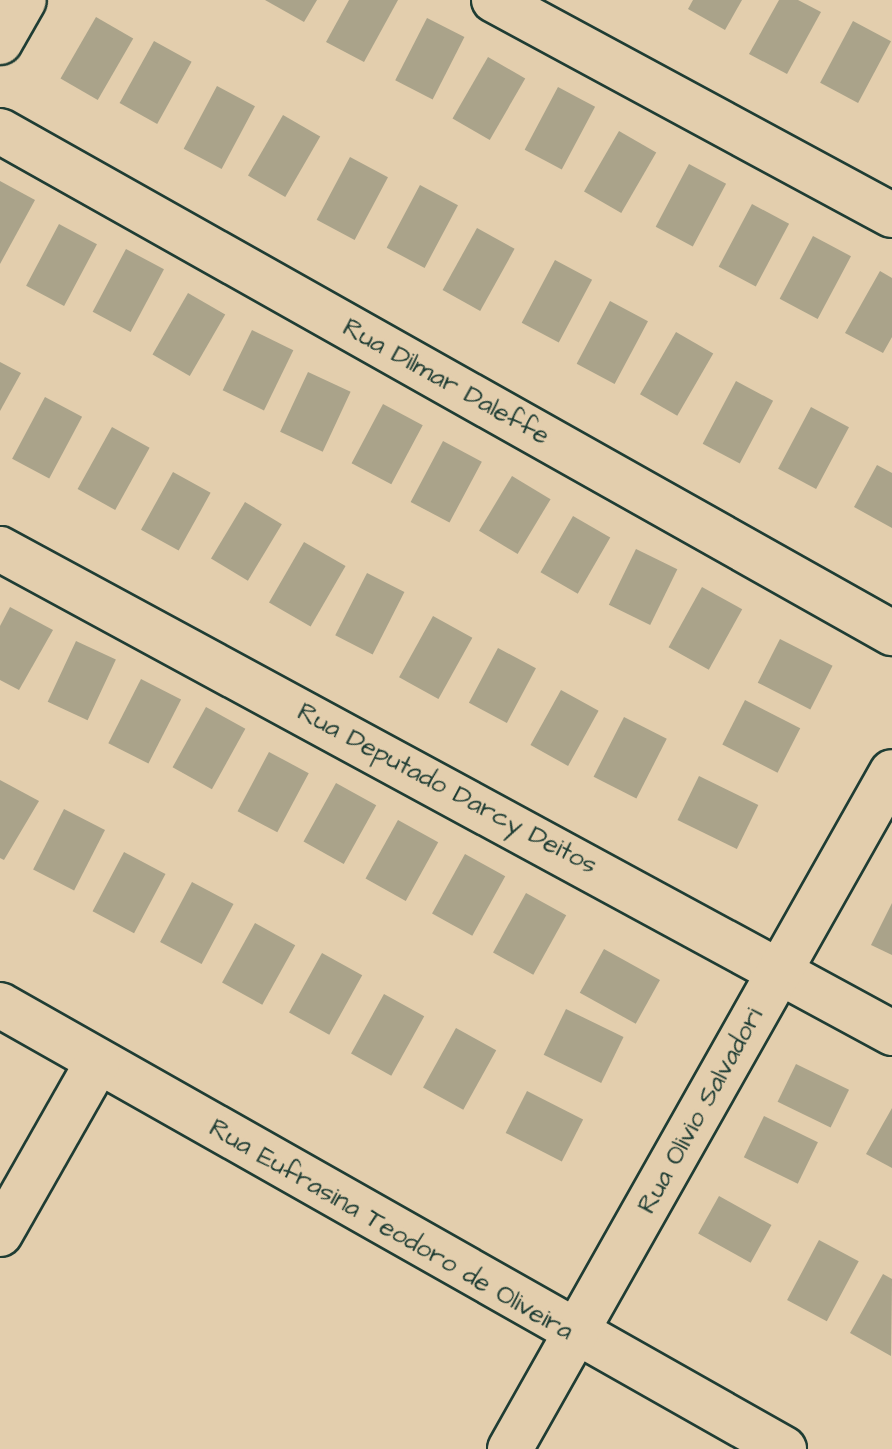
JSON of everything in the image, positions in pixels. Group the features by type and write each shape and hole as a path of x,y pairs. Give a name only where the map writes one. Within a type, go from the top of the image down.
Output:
{"street":[{"path":"0,42 24,0"},
{"path":"494,0 892,215"},
{"name":"Rua Dilmar Daleffe","path":"0,131 892,633"},
{"name":"Rua Deputado Darcy Deitos","path":"0,549 781,969 892,1033"},
{"name":"Rua Olivio Salvadori","path":"510,1449 892,772"},
{"name":"Rua Eufrasina Teodoro de Oliveira","path":"0,1005 575,1335 784,1449"},
{"path":"0,1234 97,1063"}],"building":[{"path":"265,0 317,0 304,22"},
{"path":"349,0 398,0 364,62 326,42"},
{"path":"693,0 742,0 725,30 688,9"},
{"path":"779,0 798,0 821,12 787,74 749,54"},
{"path":"96,17 133,38 98,100 61,78"},
{"path":"427,18 464,37 433,99 395,80"},
{"path":"853,21 891,41 858,103 820,83"},
{"path":"154,41 192,62 157,124 120,103"},
{"path":"488,57 525,78 490,140 452,118"},
{"path":"217,86 255,106 222,169 184,149"},
{"path":"558,87 595,107 562,169 525,150"},
{"path":"283,115 320,136 285,197 248,176"},
{"path":"619,131 656,152 621,213 584,192"},
{"path":"350,157 388,177 355,240 317,220"},
{"path":"689,164 726,184 693,246 656,227"},
{"path":"0,181 35,200 0,264"},
{"path":"420,185 458,205 425,268 387,248"},
{"path":"752,204 789,224 756,286 719,267"},
{"path":"59,224 97,244 64,306 26,286"},
{"path":"477,228 515,249 480,311 443,290"},
{"path":"813,236 851,256 818,319 780,299"},
{"path":"126,249 164,269 131,332 93,312"},
{"path":"555,260 592,280 559,342 522,323"},
{"path":"880,271 892,278 892,337 883,353 845,333"},
{"path":"188,293 225,314 190,376 152,354"},
{"path":"610,301 648,321 615,384 577,364"},
{"path":"252,330 293,350 264,410 223,390"},
{"path":"676,332 713,354 677,416 640,394"},
{"path":"0,362 21,373 0,411"},
{"path":"308,372 351,392 323,452 280,432"},
{"path":"736,381 773,401 740,463 703,444"},
{"path":"45,397 82,417 49,479 12,459"},
{"path":"383,404 423,425 391,484 352,463"},
{"path":"811,407 849,427 816,489 778,469"},
{"path":"112,427 150,448 115,510 78,489"},
{"path":"443,441 482,462 449,523 411,502"},
{"path":"877,465 892,473 892,528 854,507"},
{"path":"173,472 211,493 179,551 141,530"},
{"path":"512,476 551,499 518,554 479,531"},
{"path":"245,502 282,524 248,581 211,559"},
{"path":"573,516 610,538 578,594 540,572"},
{"path":"304,542 346,566 311,627 269,603"},
{"path":"636,549 677,569 650,625 609,605"},
{"path":"367,573 404,592 373,654 335,635"},
{"path":"702,587 742,609 709,670 669,647"},
{"path":"10,607 53,630 19,690 0,680 0,626"},
{"path":"433,616 472,638 438,699 399,677"},
{"path":"780,639 833,666 810,709 758,683"},
{"path":"76,641 116,660 88,720 48,702"},
{"path":"498,648 536,668 507,723 469,703"},
{"path":"141,679 181,699 148,764 108,743"},
{"path":"561,690 599,711 568,766 530,745"},
{"path":"745,700 800,728 778,773 722,745"},
{"path":"206,707 245,729 212,789 173,767"},
{"path":"624,717 667,739 636,798 594,777"},
{"path":"269,752 309,773 277,832 238,811"},
{"path":"699,776 758,805 737,849 678,820"},
{"path":"0,780 39,801 4,860 0,858"},
{"path":"336,783 376,805 344,864 304,842"},
{"path":"64,809 105,830 74,890 33,870"},
{"path":"398,820 438,842 406,901 366,879"},
{"path":"124,852 165,874 134,933 93,911"},
{"path":"465,854 505,876 472,936 432,913"},
{"path":"192,882 233,904 202,964 160,942"},
{"path":"526,893 566,915 533,975 493,952"},
{"path":"892,903 892,955 871,945"},
{"path":"255,923 295,945 262,1005 222,982"},
{"path":"604,949 660,980 636,1024 580,993"},
{"path":"322,953 362,975 329,1035 289,1012"},
{"path":"384,994 424,1016 391,1076 351,1053"},
{"path":"566,1009 624,1037 601,1083 544,1055"},
{"path":"456,1028 496,1050 463,1110 423,1087"},
{"path":"796,1064 849,1090 831,1128 778,1102"},
{"path":"527,1091 583,1120 562,1161 506,1133"},
{"path":"892,1108 892,1168 866,1154"},
{"path":"764,1116 818,1142 798,1184 744,1157"},
{"path":"719,1196 771,1225 751,1263 698,1234"},
{"path":"819,1240 859,1261 827,1321 787,1300"},
{"path":"883,1274 892,1279 891,1356 850,1333"}]}
